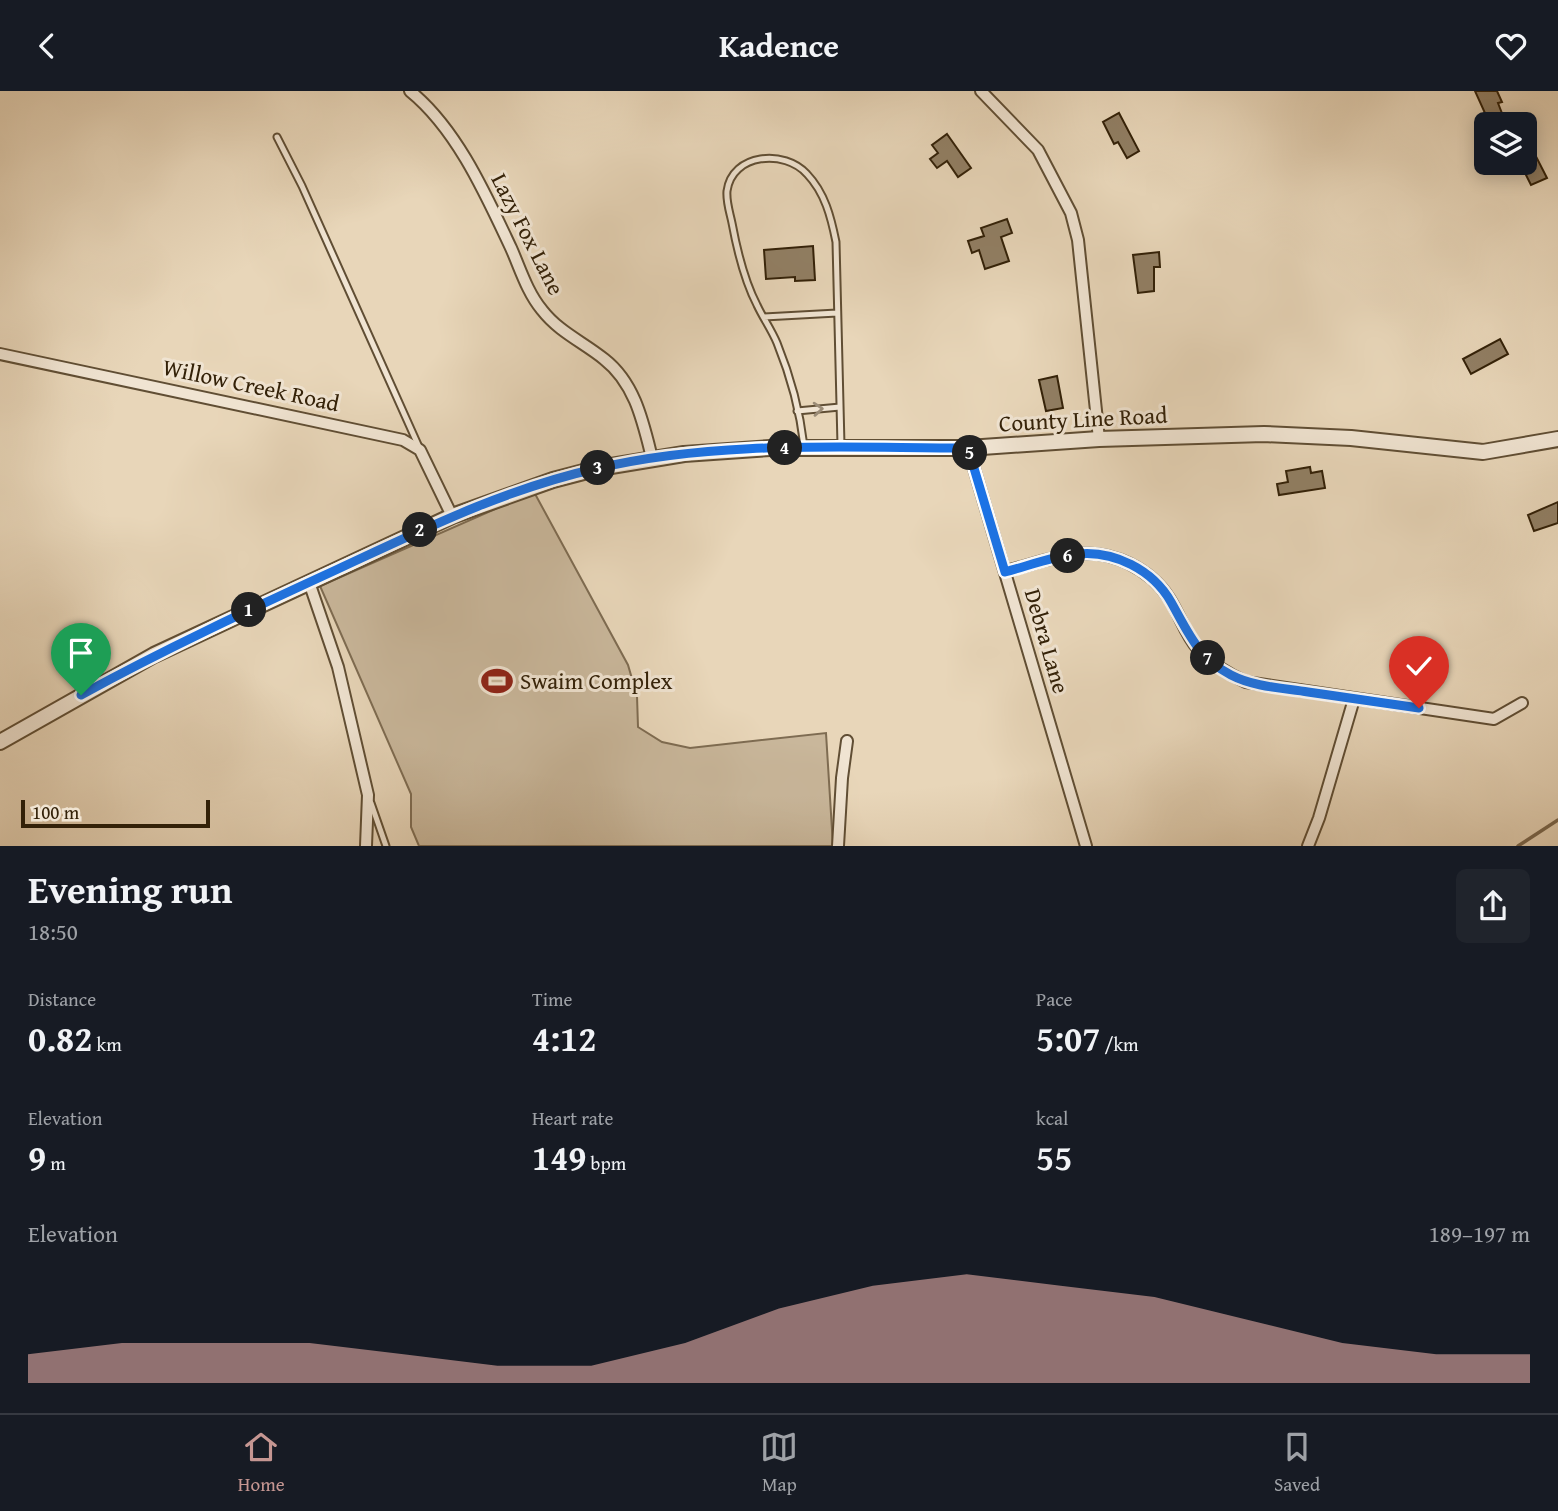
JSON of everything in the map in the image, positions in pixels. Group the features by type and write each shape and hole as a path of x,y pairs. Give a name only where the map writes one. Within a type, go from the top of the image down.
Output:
{"street":[{"name":"Lazy Fox Lane","path":"410,91 449,134 468,162 496,216 530,293 542,310 560,329 606,360 622,377 636,400 652,458"},
{"path":"981,91 1038,150 1071,213 1078,240 1099,439"},
{"name":"Willow Creek Road","path":"0,354 387,436 404,440 420,450"},
{"name":"County Line Road","path":"0,742 154,655 452,516 553,480 599,468 652,458 770,448 968,448 1099,439 1264,434 1351,438 1483,452 1558,439"},
{"name":"Debra Lane","path":"968,448 1086,846"},
{"path":"420,450 452,516"},
{"path":"1005,572 1075,554 1096,553 1122,560 1141,570 1159,585 1171,601 1187,635 1199,650 1228,674 1247,682 1494,719 1522,703"},
{"path":"309,582 338,667 368,795 366,846"},
{"path":"1308,846 1319,818 1354,699"},
{"path":"838,846 847,741"}],"lane":[{"path":"277,137 302,186 420,450"},
{"path":"804,448 797,411 778,346 756,304 740,260 728,207 727,191 733,175 748,162 768,157 790,162 806,172 822,193 831,218 836,242 842,448"},
{"path":"764,317 837,313"},
{"path":"797,411 840,407"},
{"path":"368,795 386,846"}],"shaded area":[{"name":"Swaim Complex","path":"534,492 628,665 637,696 638,727 662,742 690,748 826,733 833,846 419,846 411,827 411,794 320,586"}],"building":[{"path":"1475,91 1497,91 1502,102 1498,103 1501,112 1484,112"},
{"path":"1119,113 1139,151 1127,158 1118,142 1114,144 1103,122"},
{"path":"947,134 971,168 958,177 947,161 937,168 930,159 938,153 932,145"},
{"path":"1537,158 1547,178 1531,185 1526,175 1537,175"},
{"path":"1007,219 1012,233 1001,237 1009,261 985,269 979,250 972,253 968,241 984,236 981,228"},
{"path":"813,246 815,280 795,281 795,277 766,279 764,250"},
{"path":"1159,252 1160,267 1154,267 1154,291 1138,293 1133,255"},
{"path":"1500,339 1508,354 1471,374 1463,359"},
{"path":"1057,376 1063,408 1046,411 1039,380"},
{"path":"1310,467 1311,473 1322,471 1325,488 1279,495 1277,484 1288,482 1286,471"},
{"path":"1558,502 1558,523 1534,531 1528,515"}],"waterway":[{"path":"1518,846 1558,820"}],"place":[{"name":"Swaim Complex","path":"497,681"}],"route":[{"path":"81,695 154,655 452,516 553,480 599,468 684,454 770,448 968,448 1005,572 1075,554 1096,553 1122,560 1141,570 1159,585 1171,601 1187,635 1199,650 1228,674 1247,682 1279,688 1419,708"}]}
